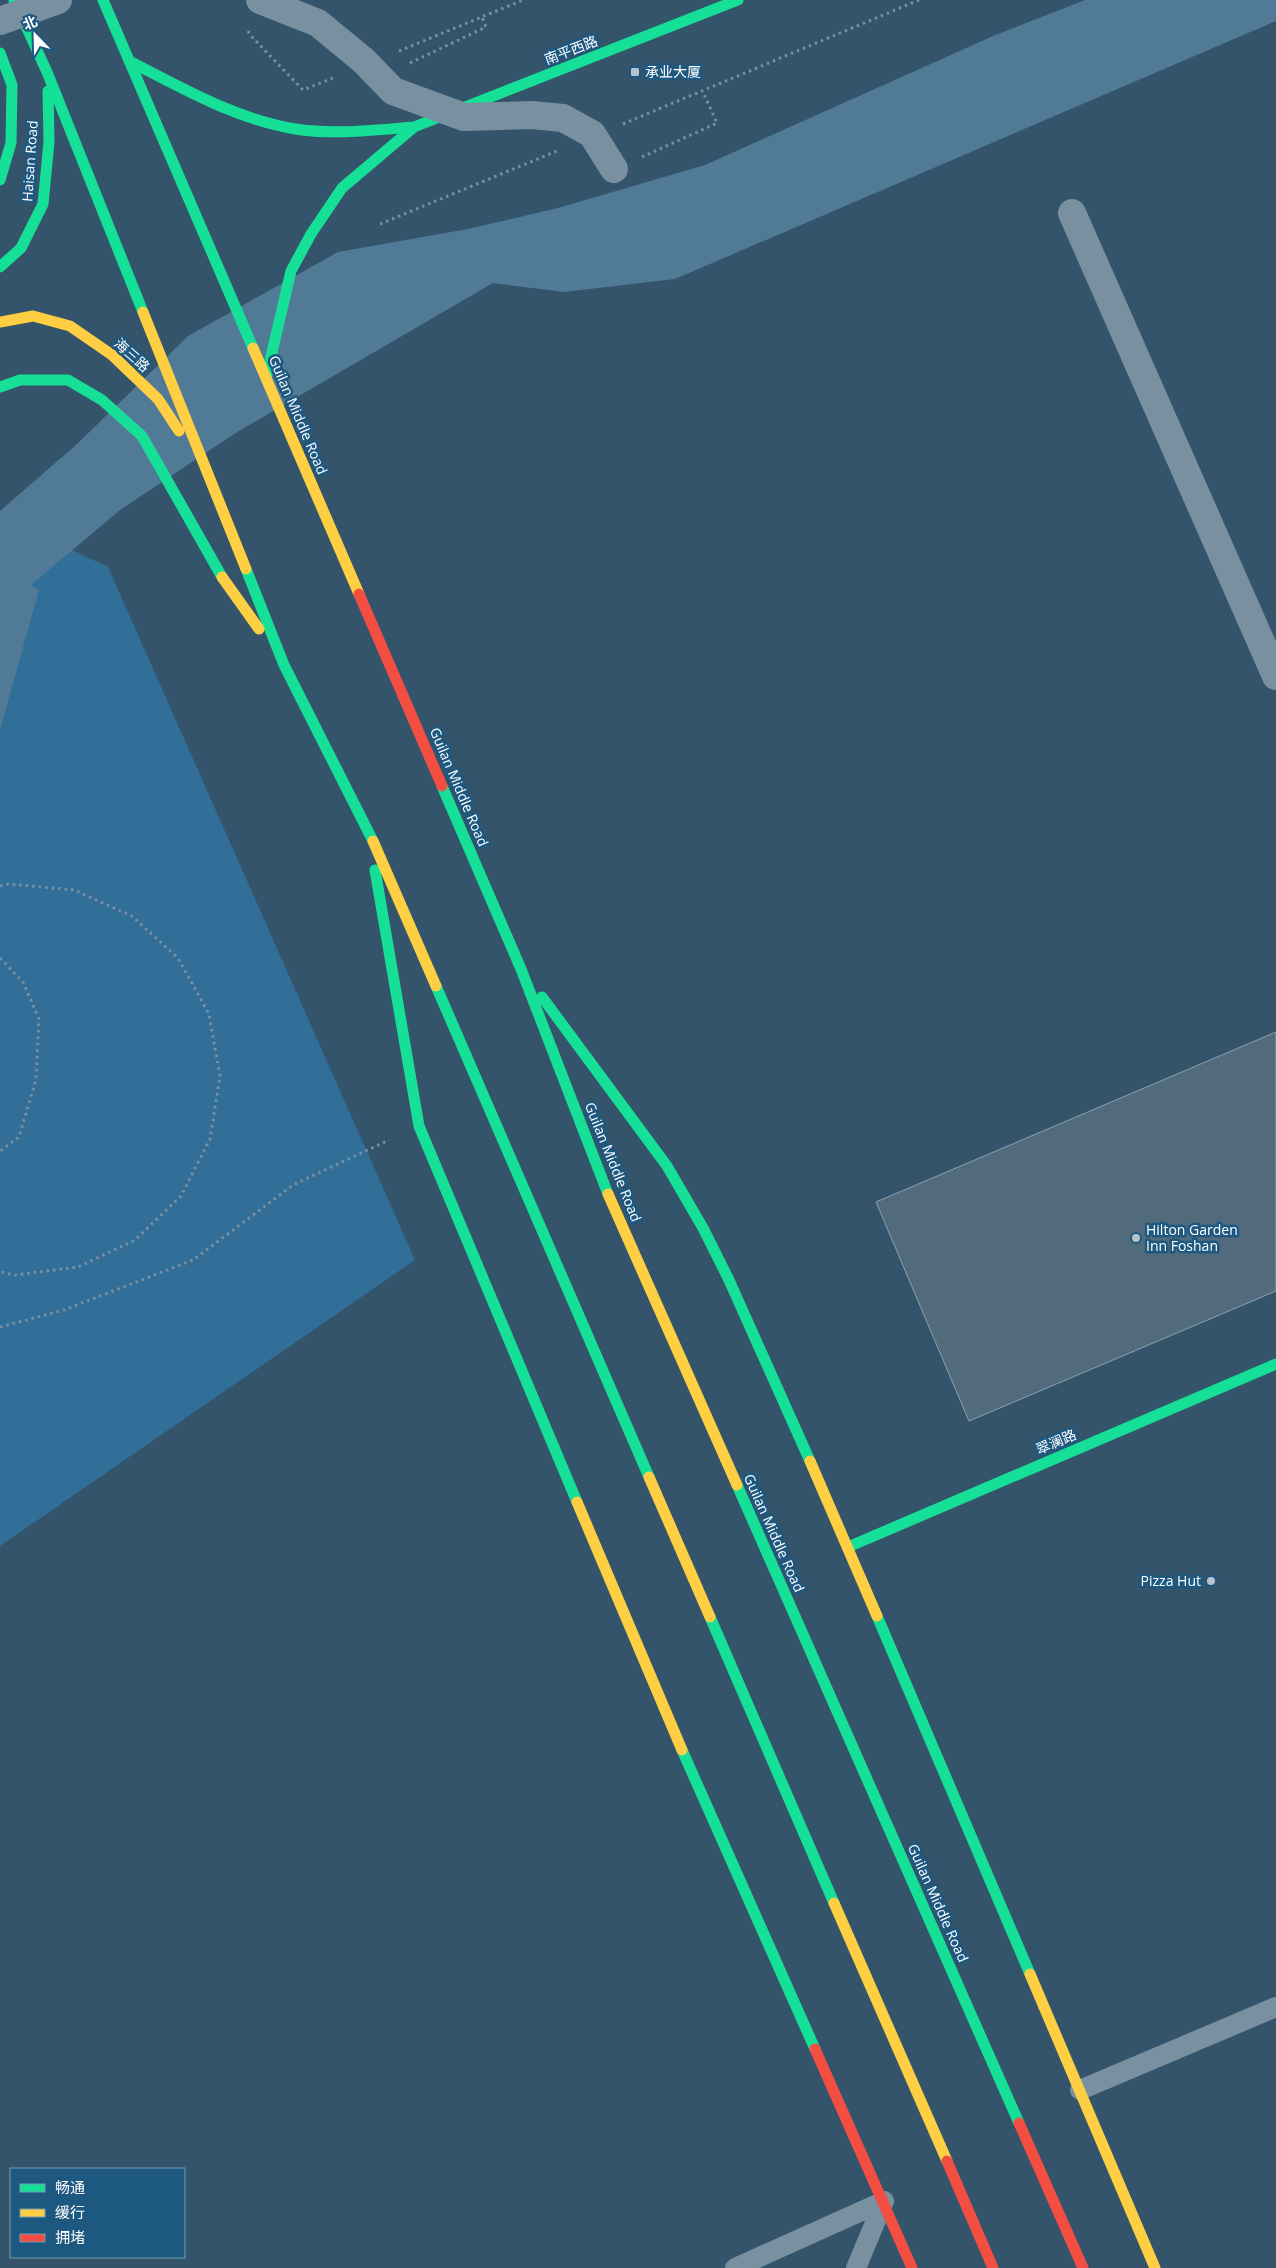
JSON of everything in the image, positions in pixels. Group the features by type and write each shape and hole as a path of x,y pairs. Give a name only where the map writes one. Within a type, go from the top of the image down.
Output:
{"main road":[{"path":"14,0 47,72 284,665 367,826 993,2268"},
{"name":"Guilan Middle Road","path":"103,0 521,969 599,1173 1083,2268"},
{"name":"南平西路","path":"414,128 738,0"},
{"path":"0,53 12,85 11,143 0,180"},
{"path":"129,61 232,112 281,127 331,131 414,128"},
{"name":"Haisan Road","path":"0,267 21,248 44,204 49,142 47,72"},
{"path":"266,378 291,271 311,234 342,188 414,128"},
{"name":"海三路","path":"0,322 33,316 70,326 112,355 158,399 208,473"},
{"path":"0,387 20,380 68,380 102,400 142,436 217,570 284,665"},
{"path":"367,826 420,1126 664,1710 884,2201 912,2268"},
{"path":"521,969 667,1166 703,1228 729,1280 848,1547 1155,2268"},
{"name":"翠澜路","path":"848,1547 1276,1364"}],"street":[{"path":"0,21 58,0"},
{"path":"260,0 318,23 364,61 386,65 393,91 464,117 532,115 563,118 592,134 614,169"},
{"path":"1072,213 1276,676"}],"lane":[{"path":"1080,2090 1276,2007"},
{"path":"735,2268 884,2201"},
{"path":"856,2268 884,2201"}],"path":[{"path":"386,65 482,17 523,0"},
{"path":"620,126 919,0"},
{"path":"386,65 486,27 482,17"},
{"path":"247,27 251,36 303,90 339,76"},
{"path":"614,169 717,123 703,92"},
{"path":"380,224 565,148"},
{"path":"0,886 8,884 74,890 132,916 178,958 205,1006 209,1014 220,1076 210,1139 181,1196 135,1240 78,1267 15,1275 0,1272"},
{"path":"0,958 23,982 39,1019 36,1080 31,1099 19,1136 0,1151"},
{"path":"0,1327 64,1310 193,1260 293,1185 420,1126"}],"shaded area":[{"path":"1085,0 1276,0 1276,21 675,279 564,292 493,283 234,434 120,510 31,585 39,590 0,730 0,511 77,444 188,336 338,252 468,229 558,208 705,165 993,36"},
{"path":"0,515 108,567 415,1260 0,1546"}],"building":[{"path":"1276,1032 1276,1291 969,1421 876,1202"}],"traffic: fast":[{"path":"14,0 47,72 143,312"},
{"path":"103,0 253,348"},
{"path":"266,378 291,271 311,234 342,188 414,127 738,0"},
{"path":"0,53 12,85 11,143 0,180"},
{"path":"129,61 209,101 251,118 273,124 295,129 325,132 414,127"},
{"path":"0,267 21,248 43,204 49,142 48,91"},
{"path":"0,387 20,380 68,380 102,400 142,436 222,577"},
{"path":"246,569 284,665 373,841"},
{"path":"442,786 521,969 608,1194"},
{"path":"375,870 419,1126 577,1502"},
{"path":"436,986 649,1477"},
{"path":"542,997 667,1166 703,1228 729,1280 810,1461"},
{"path":"848,1547 1276,1364"},
{"path":"737,1485 1019,2123"},
{"path":"877,1616 1030,1974"},
{"path":"710,1617 834,1903"},
{"path":"682,1750 815,2049"}],"traffic: slow":[{"path":"143,312 246,569"},
{"path":"0,322 33,316 70,326 112,355 158,399 179,431"},
{"path":"253,348 359,594"},
{"path":"222,577 259,629"},
{"path":"373,841 436,986"},
{"path":"608,1194 737,1485"},
{"path":"810,1461 877,1616"},
{"path":"649,1477 710,1617"},
{"path":"577,1502 682,1750"},
{"path":"834,1903 947,2161"},
{"path":"1030,1974 1155,2268"}],"traffic: jam":[{"path":"359,594 442,786"},
{"path":"815,2049 912,2268"},
{"path":"1019,2123 1083,2268"},
{"path":"947,2161 993,2268"}],"place":[{"name":"承业大厦","path":"635,72"},
{"name":"Hilton Garden Inn Foshan","path":"1136,1238"},
{"name":"Pizza Hut","path":"1211,1581"}]}
